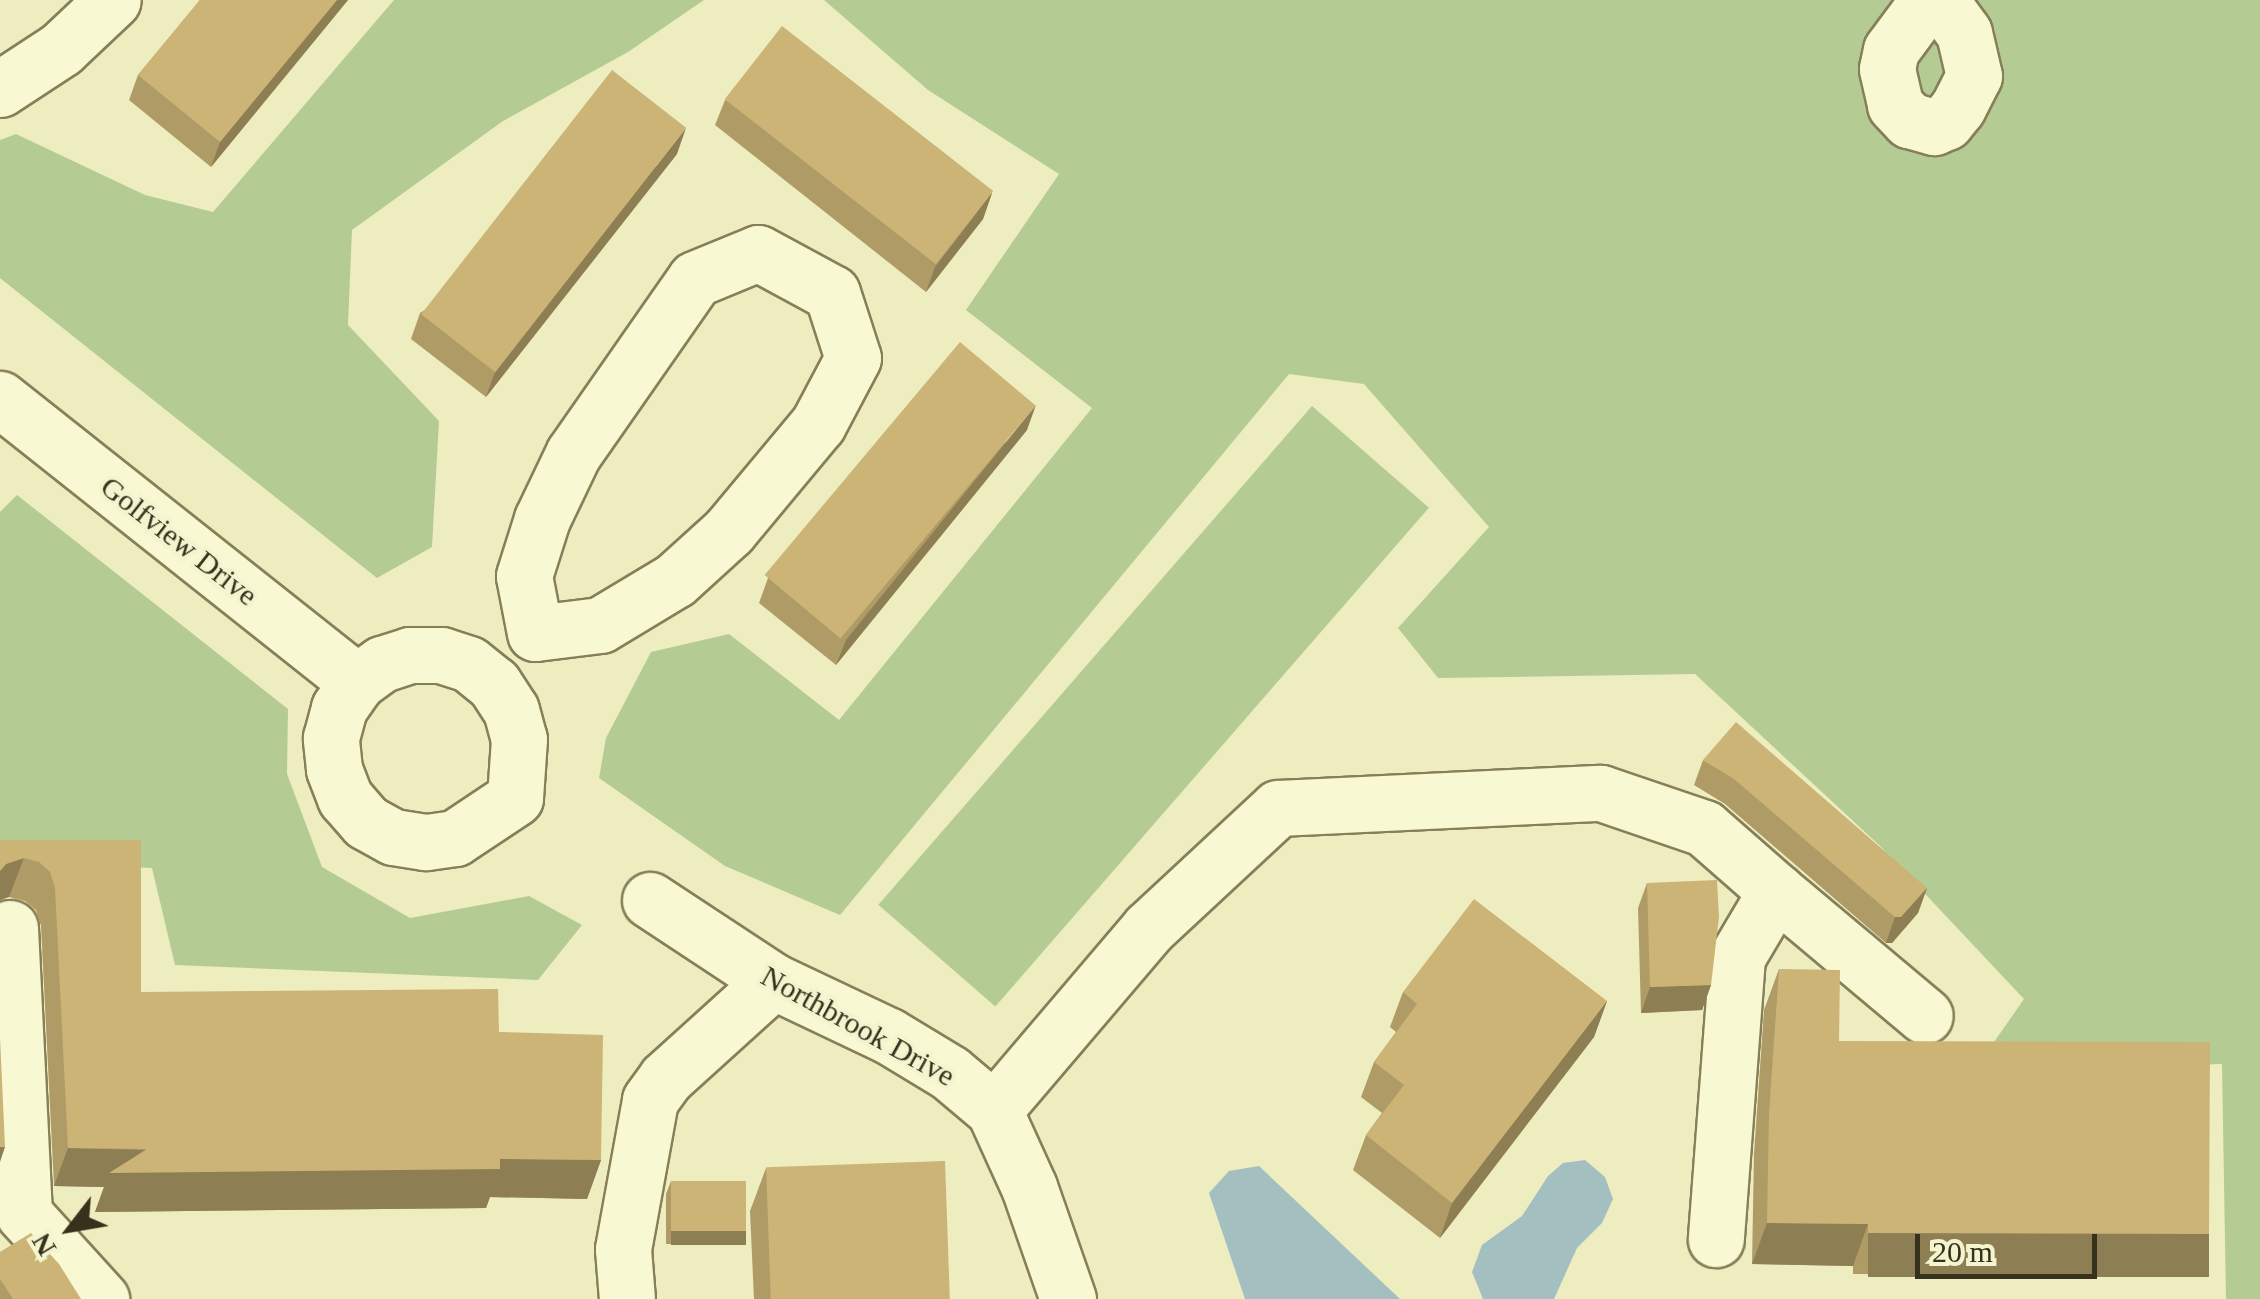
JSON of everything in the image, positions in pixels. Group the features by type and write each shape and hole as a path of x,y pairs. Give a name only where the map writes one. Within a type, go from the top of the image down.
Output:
{"street":[{"path":"0,89 61,49 114,0"},
{"path":"1928,0 1890,50 1886,69 1896,105 1909,120 1934,127 1946,122 1969,92 1974,76 1964,32 1940,0"},
{"path":"494,684 535,632 600,625 675,580 729,531 818,424 853,358 832,293 758,253 695,279 573,454 542,520 524,576 535,632"},
{"name":"Golfview Drive","path":"0,399 357,682"},
{"path":"441,654 469,664 494,684 511,710 519,740 515,798 455,838 425,842 393,837 366,822 345,798 334,770 331,738 339,708 357,682 382,664 410,655 441,654"},
{"path":"994,1110 1149,928 1278,808 1602,793 1704,828 1925,1016"},
{"path":"1716,1239 1737,957 1776,891"},
{"name":"Northbrook Drive","path":"650,900 773,982 889,1036 950,1073 994,1110 1029,1187 1068,1299"},
{"path":"10,928 24,1214 101,1299"},
{"path":"627,1299 623,1249 650,1100 666,1078 773,982"}],"green space":[{"path":"394,0 704,0 628,52 503,121 352,230 348,325 439,421 432,547 377,578 0,278 0,140 16,134 145,195 213,212"},
{"path":"824,0 2260,0 2260,1299 2226,1299 2222,1064 2136,1067 1985,1055 2024,999 1880,846 1695,674 1438,678 1398,628 1489,527 1364,384 1289,374 840,915 725,866 599,778 606,738 651,652 729,634 839,720 1092,408 966,310 1059,174 928,90"},
{"path":"1312,406 1429,508 995,1007 878,905"},
{"path":"17,495 288,709 287,774 322,867 410,918 529,896 582,925 538,980 175,965 152,868 0,862 0,512"}],"water":[{"path":"1585,1160 1605,1177 1613,1199 1602,1223 1577,1248 1554,1299 1483,1299 1472,1272 1482,1245 1522,1216 1548,1176 1563,1163"},
{"path":"1259,1166 1400,1299 1245,1299 1209,1193 1229,1171"}],"building":[{"path":"200,0 337,0 220,142 138,75"},
{"path":"782,26 993,191 936,264 725,99"},
{"path":"612,70 686,128 495,372 421,314"},
{"path":"960,342 1036,406 840,639 765,575"},
{"path":"1736,722 1927,888 1901,917 1895,917 1734,779 1703,760"},
{"path":"0,840 141,840 141,992 498,989 499,1032 603,1035 601,1160 500,1159 500,1169 109,1173 147,1149 68,1148 55,888 50,872 39,862 24,858 6,864 0,871"},
{"path":"1717,880 1719,917 1711,985 1650,987 1647,883"},
{"path":"1474,899 1607,1001 1452,1203 1366,1135 1404,1085 1374,1062 1417,1004 1403,992"},
{"path":"1779,969 1840,970 1839,1041 2210,1042 2209,1234 1868,1233 1868,1224 1767,1223 1769,1113"},
{"path":"0,1037 5,1147 0,1147"},
{"path":"945,1161 950,1299 771,1299 766,1167"},
{"path":"671,1181 746,1181 746,1231 671,1231"},
{"path":"31,1233 59,1264 81,1299 13,1299 0,1279 0,1252"}]}
